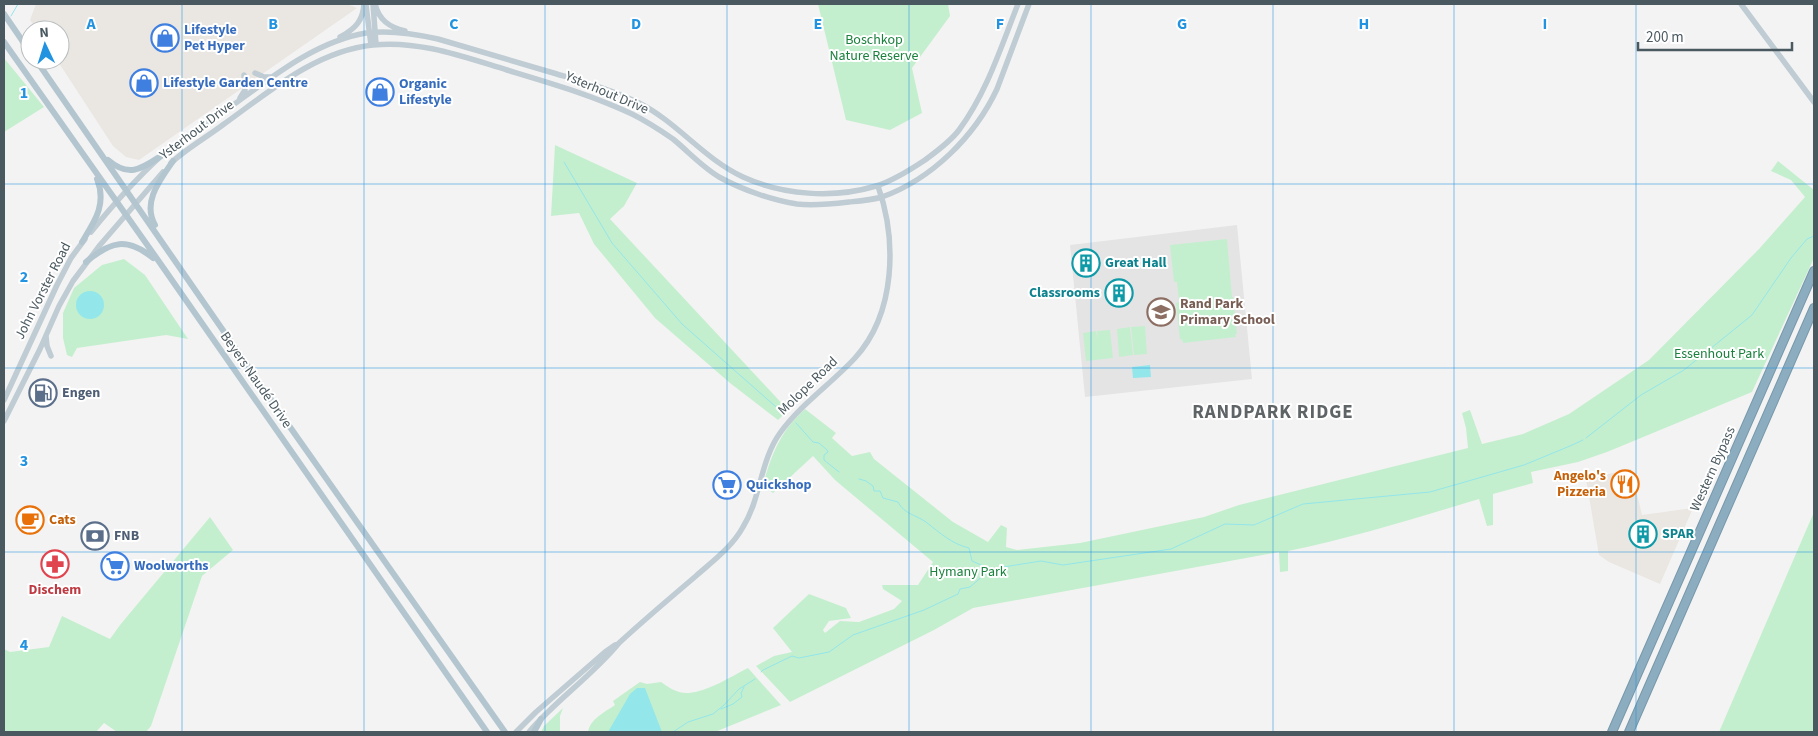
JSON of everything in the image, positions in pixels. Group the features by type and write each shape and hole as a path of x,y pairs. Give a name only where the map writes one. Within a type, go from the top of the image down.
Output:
{"highway":[{"name":"Western Bypass","path":"1612,732 1814,271"},
{"name":"Western Bypass","path":"1629,732 1814,308"}],"main road":[{"path":"365,4 373,45"},
{"path":"325,46 351,31 358,24 365,4"},
{"path":"371,33 374,4"},
{"path":"374,4 381,18 388,25 416,35"},
{"name":"Ysterhout Drive","path":"116,202 161,156 275,76 325,46 371,33 438,38 619,94 653,111 681,131 720,164 742,176 786,191 835,194 878,186 916,166 945,144 958,131 989,79 1018,4"},
{"name":"Ysterhout Drive","path":"125,214 173,161 312,64 341,51 373,45 396,44 432,48 588,95 634,115 653,126 719,177 767,196 797,204 855,201 882,197 926,172 945,158 971,130 992,99 1029,4"},
{"path":"1741,4 1814,102"},
{"path":"4,14 20,37"},
{"name":"Beyers Naudé Drive","path":"4,42 487,732"},
{"name":"Beyers Naudé Drive","path":"43,70 136,202 279,412 505,732"},
{"path":"255,73 264,77 275,76"},
{"path":"236,103 246,90 244,75"},
{"path":"101,155 118,168 133,171 141,169 161,156"},
{"path":"168,250 153,222 151,207 156,186 173,161"},
{"path":"82,242 99,214 101,206 100,187 90,164"},
{"name":"Molope Road","path":"529,732 619,643 708,565 738,536 752,509 767,457 780,433 803,406 854,358 872,335 882,311 889,276 888,231 882,197 878,186"},
{"name":"John Vorster Road","path":"4,400 71,258 116,202"},
{"name":"John Vorster Road","path":"4,421 59,306 86,262 125,214"},
{"path":"86,262 110,245 125,244 139,248 160,263"},
{"path":"47,331 46,346 51,356"},
{"name":"Molope Road","path":"516,732 536,712 605,652 619,643"},
{"path":"534,732 541,719"}],"shaded area":[{"path":"36,4 347,4 357,8 139,160 126,157 113,146 64,70 70,70 70,20 30,20"},
{"name":"Rand Park Primary School","path":"1237,225 1252,379 1085,397 1070,245"},
{"path":"1631,469 1642,515 1693,508 1660,584 1609,562 1599,555 1586,479"}],"green space":[{"name":"Boschkop Nature Reserve","path":"818,4 948,4 950,16 912,68 922,113 890,130 846,120"},
{"path":"4,58 44,107 4,132"},
{"path":"555,145 637,183 624,206 610,219 788,410 778,420 730,383 655,318 594,244 579,213 551,216"},
{"name":"Hymany Park","path":"1778,161 1814,190 1814,258 1752,392 1607,452 1578,462 1531,472 1533,483 1493,494 1493,525 1487,526 1479,499 1360,534 1288,551 1288,571 1280,572 1279,552 973,608 934,630 790,702 756,666 774,656 792,652 773,628 809,594 846,608 851,618 829,621 823,630 825,633 840,621 859,622 894,609 902,601 883,589 882,585 918,585 933,562 835,480 813,456 773,493 763,485 778,444 789,426 805,409 836,433 832,438 852,456 870,452 874,459 953,522 988,542 1001,525 1007,528 1006,547 1017,550 1080,543 1204,517 1239,505 1468,448 1462,413 1470,410 1482,444 1523,434 1569,414 1649,360 1759,249 1805,197 1791,180 1771,171"},
{"path":"1227,239 1236,337 1183,343 1182,339 1180,340 1176,303 1179,302 1177,282 1174,282 1170,245"},
{"path":"124,259 145,275 188,339 166,335 77,348 72,357 67,355 63,338 63,313 74,288 102,265"},
{"path":"1145,326 1147,354 1134,355 1131,327"},
{"path":"1130,327 1133,355 1119,357 1117,329"},
{"path":"1110,330 1113,358 1086,361 1083,333 1096,331 1098,340 1097,331"},
{"path":"1814,512 1814,732 1719,732"},
{"path":"210,517 233,550 202,576 151,726 146,732 117,732 104,723 96,732 4,732 4,649 10,652 49,647 62,616 110,639"},
{"path":"748,668 781,705 715,732 588,732 589,727 595,720 615,705 613,701 640,682 647,684 661,682 682,693 697,692 712,687"},
{"path":"563,708 560,716 560,732 541,732 544,726"}],"water":[{"path":"90,291 100,295 104,305 100,315 90,319 80,315 76,305 80,295"},
{"path":"1150,365 1151,377 1133,378 1132,367"},
{"path":"637,688 645,688 662,732 608,732 630,694"}],"waterway":[{"path":"11,16 18,4"},
{"path":"564,162 612,243 682,324 784,414"},
{"path":"1586,438 1641,395 1684,370 1752,315 1791,258 1807,239 1814,236"},
{"path":"796,423 813,442 819,443 827,450 828,452 824,455 824,460 839,472"},
{"path":"761,672 792,656 799,658 829,652 853,635 924,610 958,594 960,589 970,587 991,569 1041,561 1063,565 1171,549 1225,524 1254,525 1303,504 1430,492 1524,465 1583,440"},
{"path":"859,479 873,486 874,491 880,491 883,498 898,502 907,512 926,522 946,538 969,548 972,561 990,569"},
{"path":"673,732 688,722 713,714 739,689 755,679"},
{"path":"721,709 733,704 742,697 741,693 744,687"}],"place":[{"name":"Lifestyle Pet Hyper","path":"165,38"},
{"name":"Lifestyle Garden Centre","path":"144,83"},
{"name":"Organic Lifestyle","path":"380,92"},
{"name":"Great Hall","path":"1086,263"},
{"name":"Classrooms","path":"1119,293"},
{"name":"Rand Park Primary School","path":"1161,312"},
{"name":"Engen","path":"43,393"},
{"name":"Angelo's Pizzeria","path":"1625,484"},
{"name":"Quickshop","path":"727,485"},
{"name":"Cats","path":"30,520"},
{"name":"SPAR","path":"1643,534"},
{"name":"FNB","path":"95,536"},
{"name":"Dischem","path":"55,564"},
{"name":"Woolworths","path":"115,566"}],"district":[{"name":"RANDPARK RIDGE","path":"1273,412"}],"park label":[{"name":"Essenhout Park","path":"1719,354"}]}
